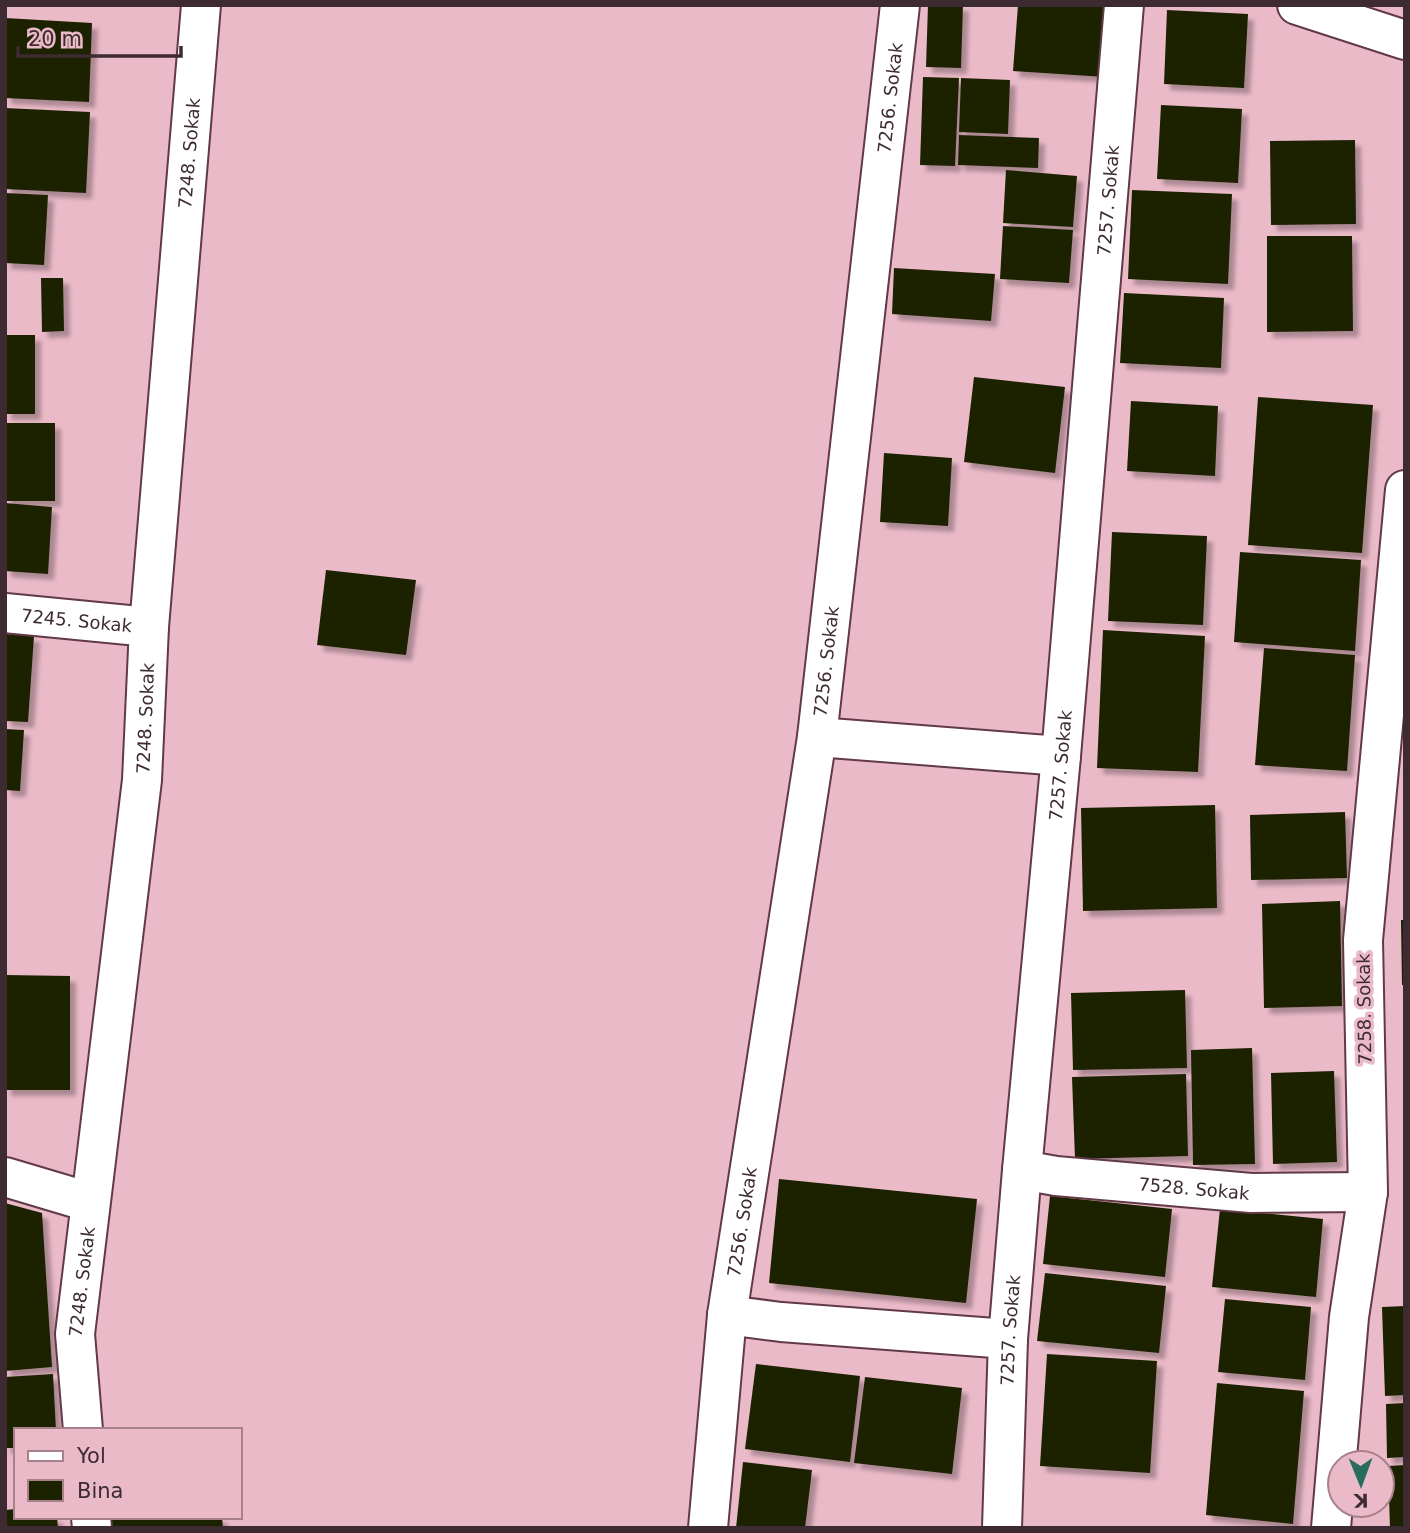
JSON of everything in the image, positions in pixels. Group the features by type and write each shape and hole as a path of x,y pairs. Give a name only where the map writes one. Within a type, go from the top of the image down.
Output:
{"street":[{"name":"7248. Sokak","path":"83,1428 75,1334 142,780 149,627 201,5"},
{"name":"7256. Sokak","path":"708,1528 727,1315 817,737 900,5"},
{"name":"7257. Sokak","path":"1002,1528 1008,1339 1061,755 1124,5"},
{"path":"1297,5 1405,40"},
{"name":"7258. Sokak","path":"1331,1528 1349,1317 1368,1192 1363,940 1405,490"},
{"name":"7245. Sokak","path":"5,613 149,627"},
{"path":"817,737 1061,755"},
{"name":"7528. Sokak","path":"1022,1170 1251,1193 1368,1192"},
{"path":"5,1177 89,1202"},
{"path":"727,1315 781,1322 1008,1339"}],"building":[{"path":"928,5 963,5 961,68 926,67"},
{"path":"1018,5 1110,5 1105,77 1013,71"},
{"path":"1167,10 1248,14 1244,88 1164,84"},
{"path":"5,18 92,23 89,102 5,98"},
{"path":"923,77 959,78 955,166 920,165"},
{"path":"961,78 1010,80 1008,134 959,132"},
{"path":"1161,105 1242,109 1238,183 1157,179"},
{"path":"5,108 90,112 86,193 5,189"},
{"path":"959,135 1039,138 1038,168 958,165"},
{"path":"1355,140 1356,224 1271,225 1270,141"},
{"path":"1006,170 1077,176 1073,227 1003,223"},
{"path":"1132,190 1232,194 1228,284 1128,279"},
{"path":"5,193 48,195 44,265 5,263"},
{"path":"1003,226 1073,230 1069,283 1000,279"},
{"path":"1267,236 1352,236 1353,331 1267,332"},
{"path":"894,268 995,274 991,321 892,314"},
{"path":"41,278 63,278 64,331 42,332"},
{"path":"1124,293 1224,298 1221,368 1120,363"},
{"path":"5,335 35,335 35,414 5,414"},
{"path":"974,377 1065,387 1055,473 964,462"},
{"path":"1258,397 1373,405 1362,553 1248,545"},
{"path":"1131,401 1218,406 1215,476 1127,471"},
{"path":"5,423 55,423 55,501 5,501"},
{"path":"884,453 952,458 948,526 880,522"},
{"path":"5,503 52,507 48,574 5,571"},
{"path":"1112,532 1207,536 1203,625 1108,621"},
{"path":"1240,552 1361,560 1355,651 1234,642"},
{"path":"326,570 416,580 406,655 317,645"},
{"path":"1103,630 1205,636 1198,772 1097,768"},
{"path":"5,634 34,636 28,722 5,721"},
{"path":"1264,648 1355,655 1347,771 1255,765"},
{"path":"5,729 24,730 20,791 5,790"},
{"path":"1215,805 1217,908 1083,911 1081,808"},
{"path":"1345,812 1347,878 1251,880 1250,815"},
{"path":"1340,901 1342,1006 1264,1008 1262,904"},
{"path":"1401,920 1405,920 1405,985 1402,985"},
{"path":"5,975 70,976 70,1090 5,1090"},
{"path":"1185,990 1187,1068 1073,1070 1071,993"},
{"path":"1252,1048 1255,1164 1193,1165 1191,1050"},
{"path":"1334,1071 1337,1162 1273,1164 1271,1073"},
{"path":"1186,1074 1188,1156 1075,1159 1072,1077"},
{"path":"779,1179 977,1199 966,1303 769,1283"},
{"path":"1050,1196 1172,1209 1165,1277 1043,1264"},
{"path":"5,1203 42,1213 52,1367 5,1371"},
{"path":"1220,1209 1323,1219 1316,1297 1212,1287"},
{"path":"1045,1273 1166,1286 1159,1353 1037,1341"},
{"path":"1225,1299 1311,1307 1305,1380 1218,1372"},
{"path":"1405,1306 1405,1395 1385,1396 1382,1307"},
{"path":"1047,1354 1157,1361 1150,1473 1040,1466"},
{"path":"756,1364 860,1376 850,1462 745,1449"},
{"path":"53,1374 56,1428 14,1428 14,1448 5,1448 5,1377"},
{"path":"865,1377 962,1388 952,1474 854,1463"},
{"path":"1217,1383 1304,1391 1293,1524 1206,1515"},
{"path":"1405,1403 1405,1457 1396,1458 1396,1449 1387,1449 1386,1404"},
{"path":"743,1462 812,1470 805,1528 736,1528"},
{"path":"1405,1465 1405,1528 1390,1528 1390,1519 1396,1519 1396,1466"},
{"path":"14,1509 14,1519 57,1519 58,1528 5,1528 5,1510"},
{"path":"110,1519 222,1519 223,1528 110,1528"}]}
